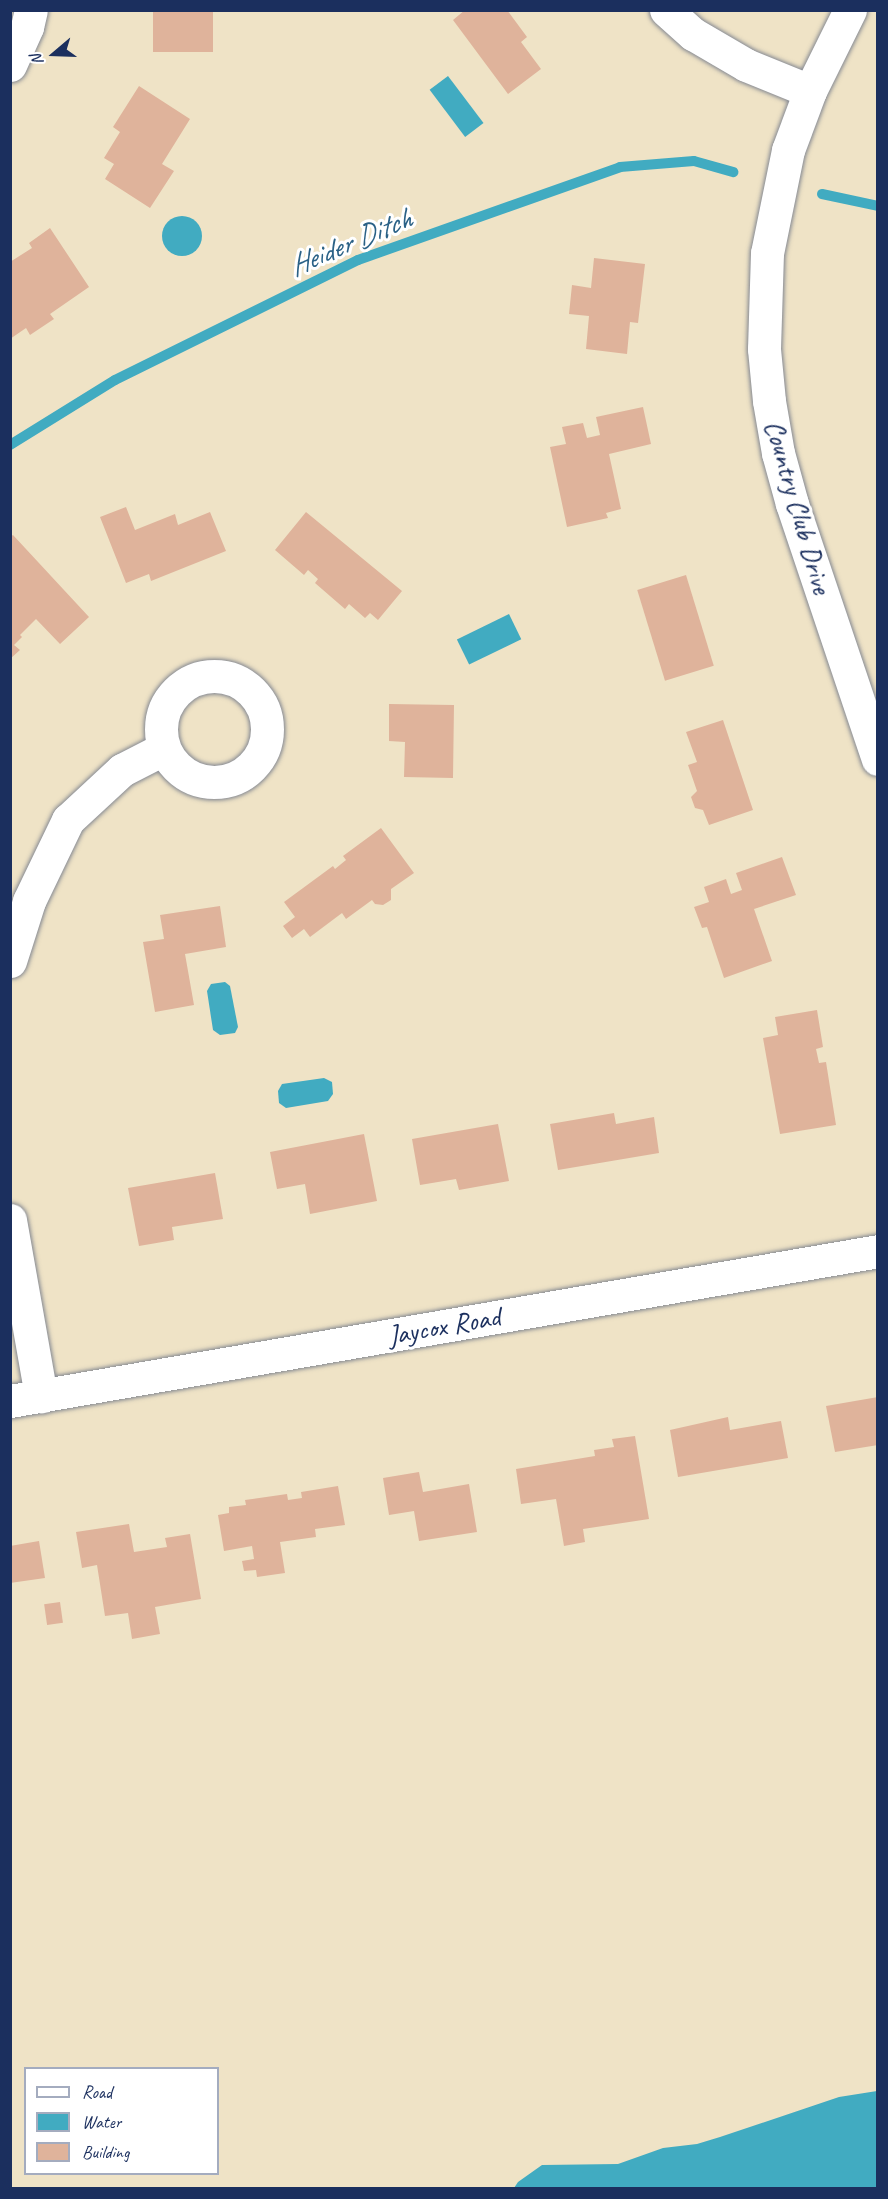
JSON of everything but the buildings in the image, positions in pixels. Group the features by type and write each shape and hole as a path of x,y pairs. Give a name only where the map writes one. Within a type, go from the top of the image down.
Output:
{"street":[{"path":"10,65 21,45 31,10"},
{"path":"666,10 693,34 746,65 810,91"},
{"name":"Country Club Drive","path":"850,10 810,91 786,159 774,207 767,253 764,349 769,401 778,453 792,504 875,743"},
{"path":"10,961 29,901 68,820 122,770 163,749"},
{"path":"10,1220 26,1399"},
{"name":"Jaycox Road","path":"26,1399 878,1251"}],"water":[{"path":"448,76 484,123 465,137 430,90"},
{"path":"182,216 196,222 202,236 196,250 182,256 168,250 162,236 168,222"},
{"path":"509,614 521,639 469,665 457,639"},
{"path":"225,982 230,986 238,1027 235,1033 220,1035 213,1030 207,991 211,984"},
{"path":"324,1078 332,1082 333,1094 328,1101 286,1108 279,1103 278,1091 282,1084"},
{"path":"877,2091 877,2188 514,2188 518,2182 542,2165 618,2164 663,2148 697,2144 839,2097"}],"waterway":[{"name":"Heider Ditch","path":"10,445 115,380 358,260 620,167 694,161 733,172"},
{"name":"Heider Ditch","path":"822,194 878,206"}]}
